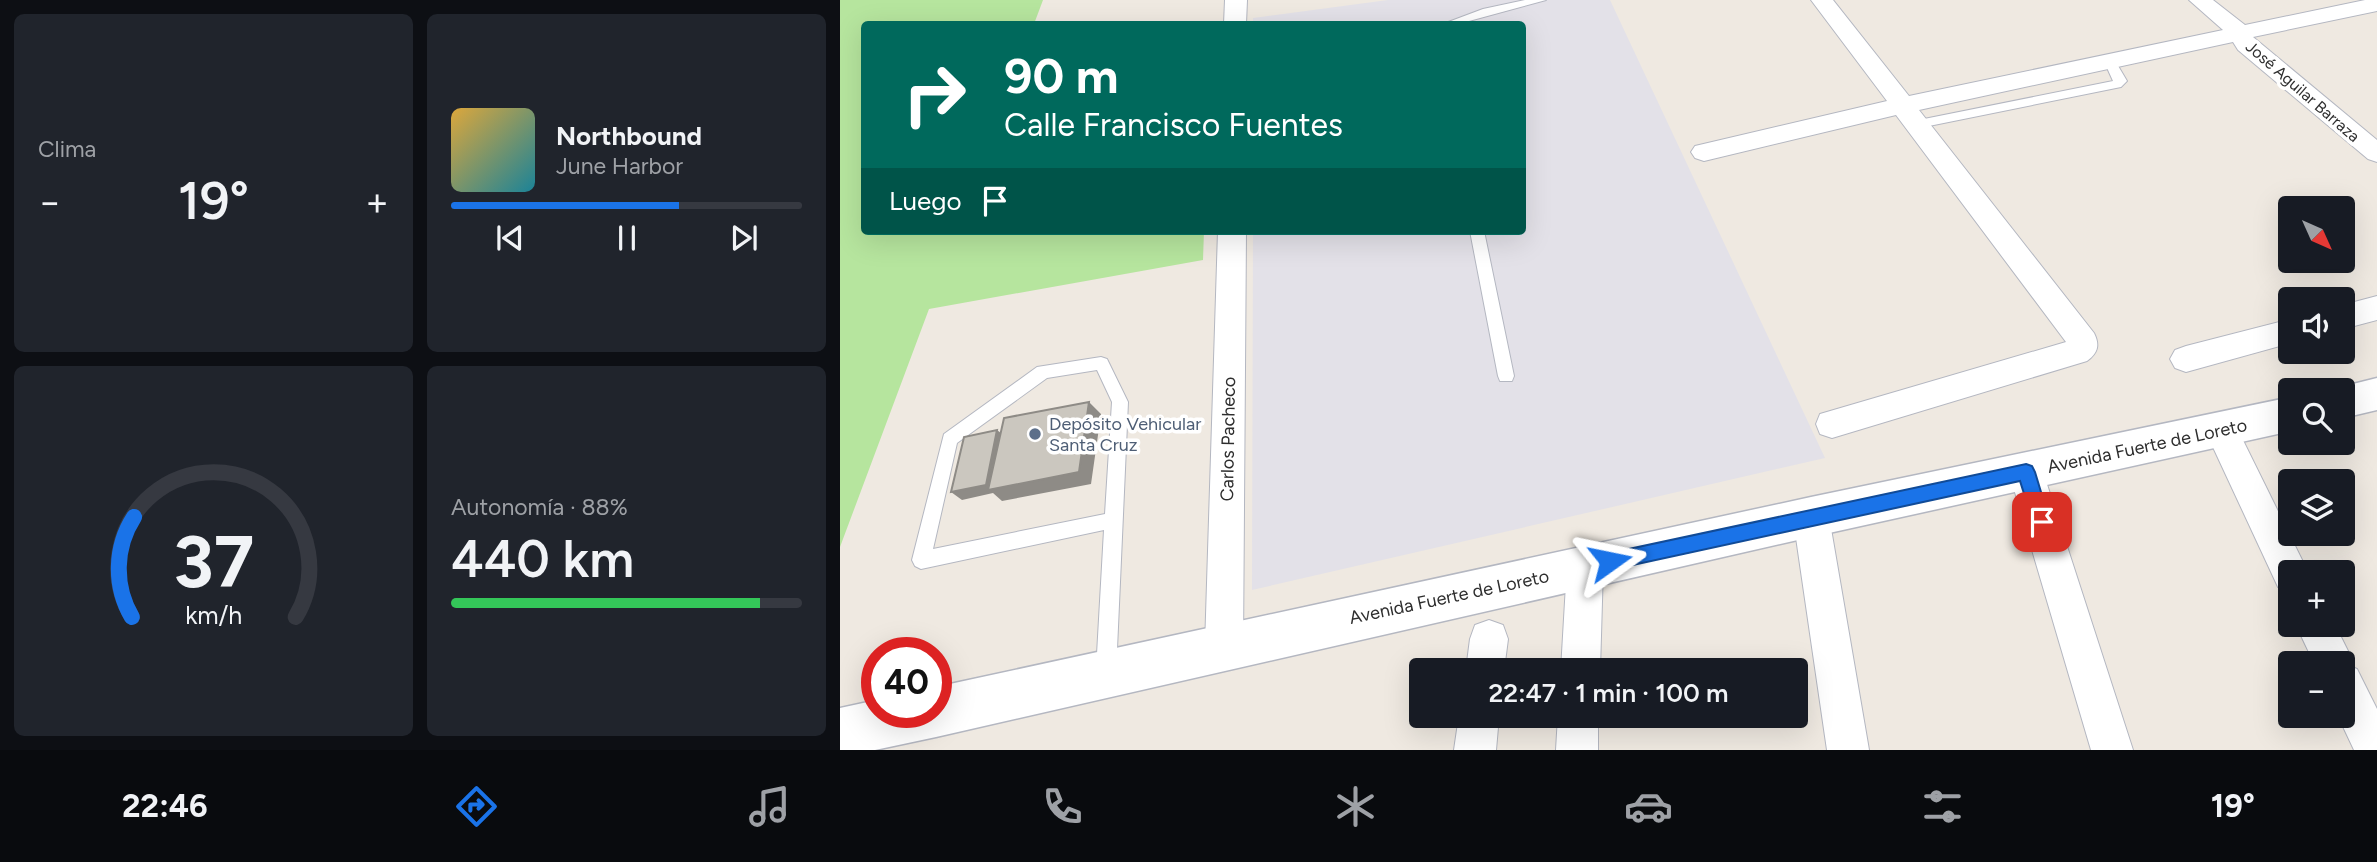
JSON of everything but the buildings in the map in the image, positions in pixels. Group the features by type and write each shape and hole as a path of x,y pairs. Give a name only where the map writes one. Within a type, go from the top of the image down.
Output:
{"street":[{"path":"1235,21 1236,0"},
{"path":"1822,0 1912,114 2084,342 2082,348 1832,424"},
{"name":"José Aguilar Barraza","path":"2200,0 2240,33 2246,45 2377,153"},
{"path":"1704,152 1912,114 2110,61 2377,4"},
{"name":"Carlos Pacheco","path":"1224,647 1232,235"},
{"path":"2355,314 2377,308"},
{"path":"2186,359 2278,334"},
{"path":"2355,399 2377,394"},
{"name":"Avenida Fuerte de Loreto","path":"952,708 1811,517 2278,417"},
{"path":"2221,430 2284,560"},
{"path":"2026,472 2112,750"},
{"path":"1811,517 1848,750"},
{"path":"1581,658 1585,567"},
{"path":"2355,707 2376,750"},
{"name":"Avenida Fuerte de Loreto","path":"840,733 863,728"},
{"path":"1475,750 1478,728"},
{"path":"1577,750 1578,728"}],"lane":[{"path":"1457,21 1478,13 1541,0"},
{"path":"1478,235 1506,376"},
{"path":"1106,674 1114,520 1120,402 1101,363 1043,372 950,439 921,560 1114,520"}],"shaded area":[{"path":"1388,0 1610,0 1825,458 1252,590 1253,235 1526,235 1526,21 1253,21 1253,18"}],"green space":[{"path":"840,0 1043,0 1035,21 861,21 861,235 1204,235 1203,260 929,309 840,547"}],"place":[{"name":"Depósito Vehicular Santa Cruz","path":"1035,434"}],"route":[{"path":"1610,561 2026,472 2042,522"}]}
